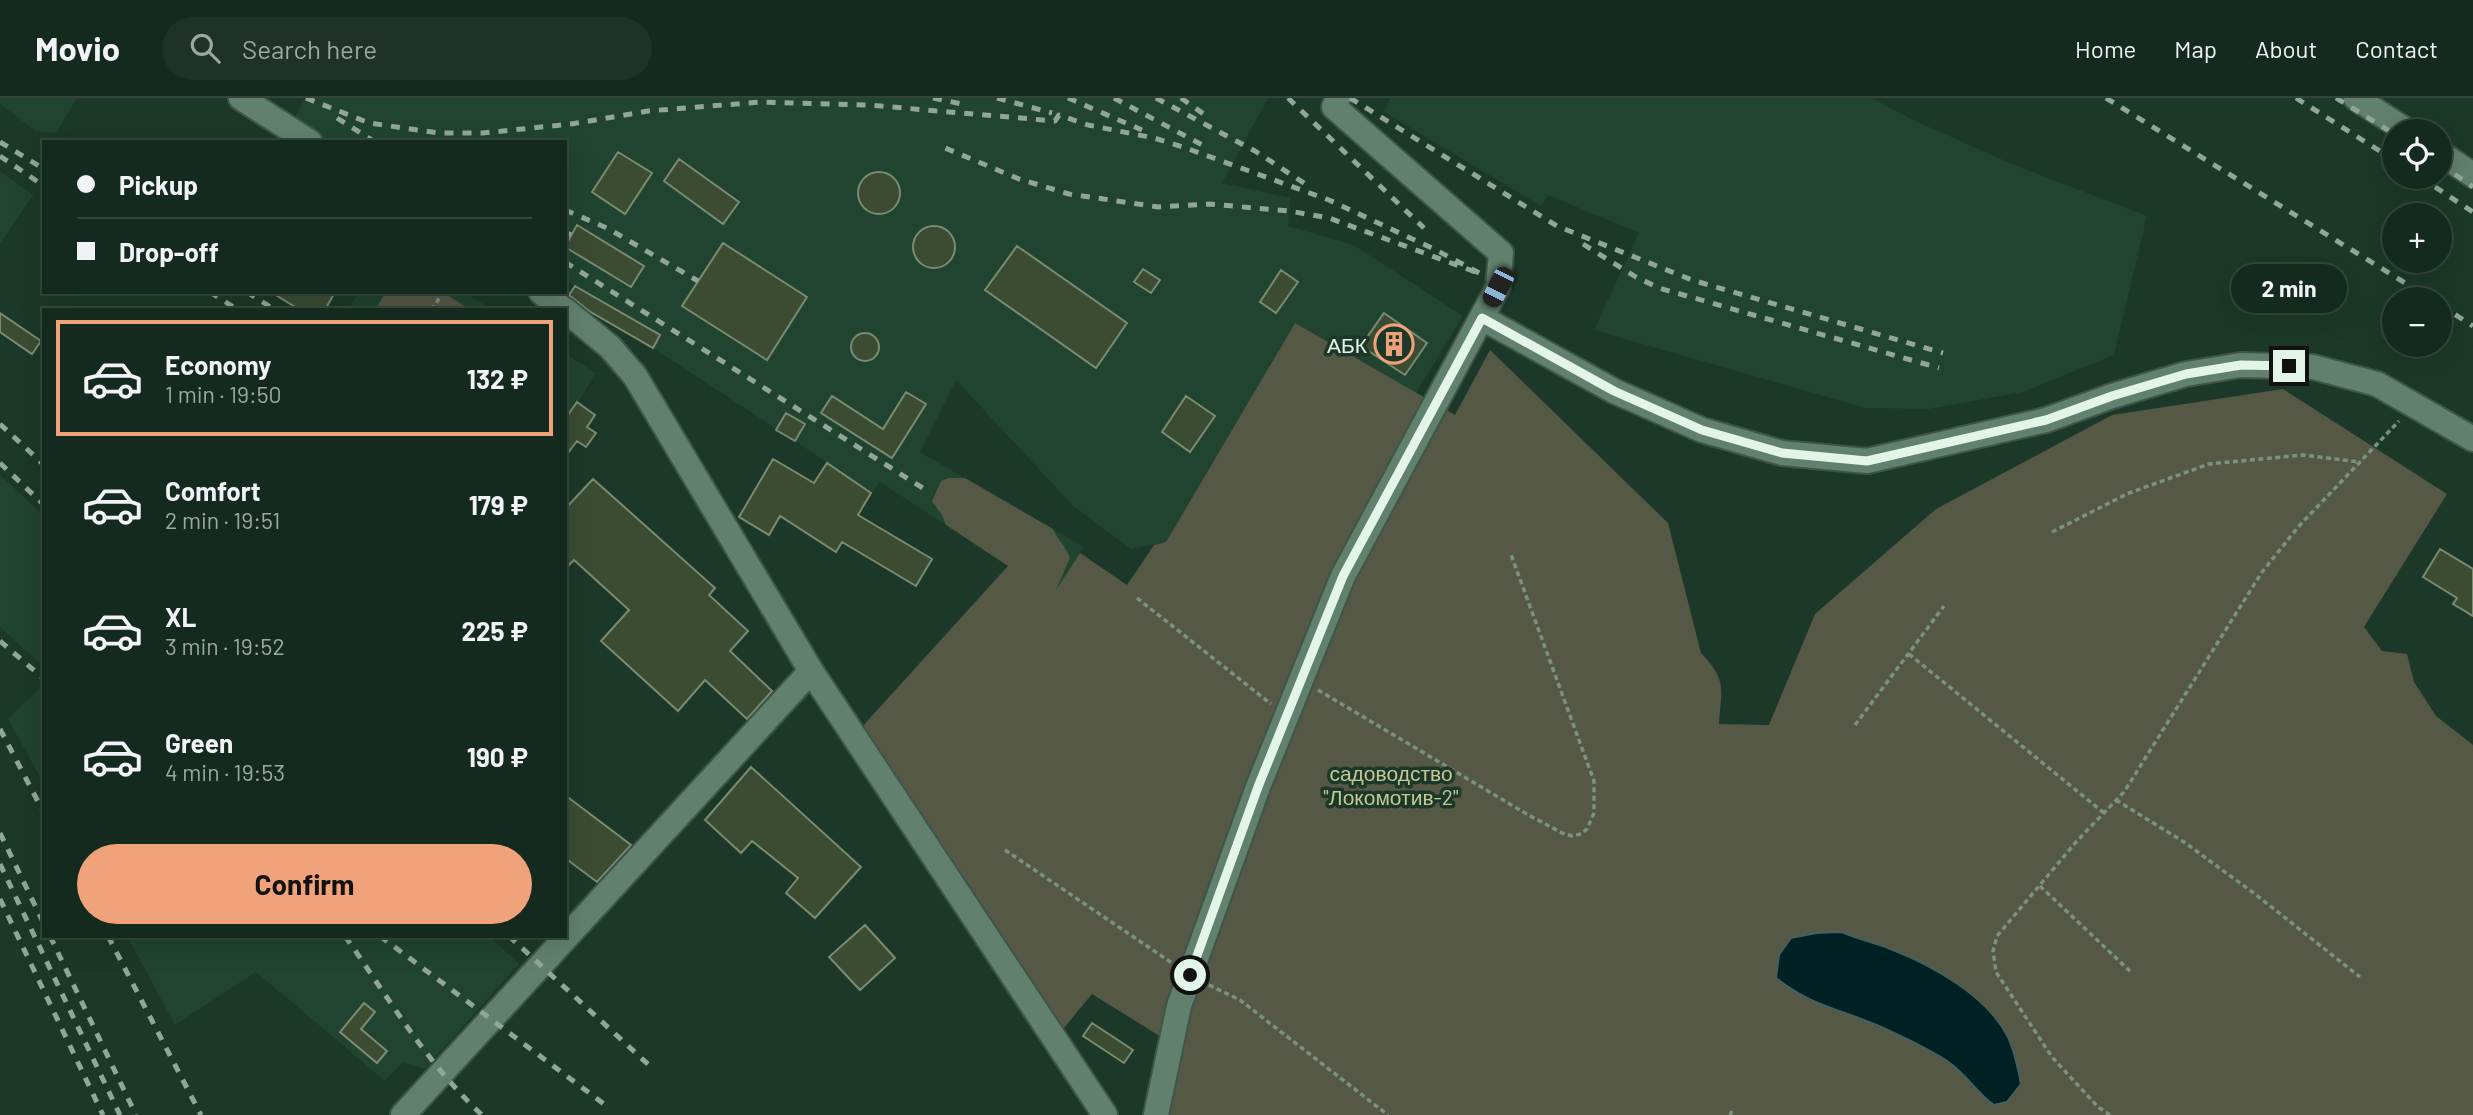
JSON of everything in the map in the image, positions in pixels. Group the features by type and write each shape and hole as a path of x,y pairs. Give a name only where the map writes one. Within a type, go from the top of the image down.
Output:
{"street":[{"path":"241,98 307,140"},
{"path":"1156,1115 1179,1006 1258,787 1343,576 1498,287 1501,254 1334,107 1338,98"},
{"path":"2356,98 2388,119"},
{"path":"2452,161 2473,175"},
{"path":"544,294 562,308"},
{"path":"567,312 610,347 635,376 811,671 1105,1115"},
{"path":"1482,318 1614,391 1702,430 1782,453 1867,461 2046,420 2112,396 2174,378 2241,365 2313,367 2377,384 2473,439"},
{"path":"567,936 811,671"},
{"path":"402,1115 565,938"}],"path":[{"path":"2110,1115 2098,1107 2052,1057 1996,972 1993,951 1997,936 2124,792 2262,572 2300,526 2415,404"},
{"path":"2052,532 2129,493 2209,464 2304,455 2360,462"},
{"path":"1302,680 1525,813 1562,833 1572,836 1581,834 1587,829 1594,813 1594,781 1510,552"},
{"path":"1137,598 1287,716"},
{"path":"1855,725 1944,606"},
{"path":"1909,654 2104,813"},
{"path":"2116,800 2194,849 2360,977"},
{"path":"2040,886 2132,973"}],"shaded area":[{"path":"0,98 77,98 56,133 36,131 0,104"},
{"path":"305,98 1268,98 1222,183 1290,198 1288,226 1354,245 1463,316 1416,393 1294,324 1166,542 1131,549 1073,506 956,380 920,452 1084,547 1053,595 880,482 871,493 653,348 568,298 575,286 567,281 567,140 322,140 293,121"},
{"path":"1390,98 1872,98 1911,119 2012,164 2147,216 2114,355 2023,392 1929,409 1865,408 1594,330 1639,233 1548,195 1541,206 1384,112"},
{"path":"0,171 33,195 0,244"},
{"path":"358,294 468,294 489,308 349,308"},
{"path":"567,355 596,373 578,402 595,415 567,454"},
{"path":"0,475 42,514 42,665 0,627"},
{"path":"42,686 42,780 8,719"},
{"path":"128,938 491,938 519,964 425,1069 403,1062 385,1081 256,972 175,1025"}],"green space":[{"path":"385,294 445,294 468,308 376,308"},
{"name":"садоводство \"Локомотив-2\"","path":"1295,323 1455,415 1490,350 1668,523 1701,653 1715,671 1721,686 1719,724 1769,725 1815,614 1936,509 2112,415 2283,389 2447,494 2364,627 2382,651 2407,654 2414,682 2436,716 2473,745 2473,1115 1165,1115 1179,1048 1092,994 1059,1034 860,729 1008,566 946,525 932,501 941,481 965,478 1053,529 1070,558 1056,590 1080,553 1127,585 1154,545 1166,542"}],"water":[{"path":"1842,932 1922,963 1956,983 1986,1008 1999,1022 2013,1048 2021,1084 2007,1102 1994,1105 1954,1066 1914,1042 1813,1001 1776,978 1779,955 1791,938"}],"building":[{"path":"618,152 652,173 625,214 592,192"},
{"path":"679,159 739,202 723,224 664,181"},
{"path":"879,172 894,178 900,193 894,208 879,214 864,208 858,193 864,178"},
{"path":"577,225 644,266 631,287 567,248"},
{"path":"934,226 949,232 955,247 949,262 934,268 919,262 913,247 919,232"},
{"path":"723,243 807,297 767,360 682,306"},
{"path":"1017,246 1127,323 1096,368 985,290"},
{"path":"1143,269 1160,280 1151,293 1134,282"},
{"path":"1281,270 1298,282 1276,313 1260,302"},
{"path":"575,286 660,335 653,348 589,311 569,295"},
{"path":"274,294 334,294 326,308 297,308"},
{"path":"0,313 41,341 32,354 0,332"},
{"name":"АБК","path":"1384,313 1427,343 1405,375 1361,346"},
{"path":"865,333 875,337 879,347 875,357 865,361 855,357 851,347 855,337"},
{"path":"906,392 926,404 892,458 821,413 832,396 883,429"},
{"path":"1186,396 1215,416 1190,452 1162,432"},
{"path":"577,402 595,415 587,427 596,433 586,447 577,441 567,454 567,416"},
{"path":"786,413 805,424 795,441 776,430"},
{"path":"773,459 814,483 827,463 871,493 858,515 932,559 916,586 842,542 836,552 780,516 769,535 739,517"},
{"path":"593,479 715,588 709,595 748,631 730,651 772,691 747,719 705,680 678,711 601,641 629,610 574,560 567,567 567,507"},
{"path":"2440,549 2473,569 2473,616 2453,604 2457,598 2423,577"},
{"path":"751,767 861,867 815,918 786,893 798,878 752,841 741,853 705,820"},
{"path":"567,797 631,845 597,882 567,860"},
{"path":"865,925 895,958 860,990 829,957"},
{"path":"364,1003 375,1012 361,1029 387,1051 377,1063 340,1032"},
{"path":"1092,1023 1133,1050 1124,1063 1083,1036"}],"railway":[{"path":"306,98 369,123 439,133 483,133 571,124 648,111 761,102 868,105 1055,121 1059,115 1088,125 1154,138 1183,147 1329,200 1481,274 1329,218 1289,211 1209,204 1158,207 1069,194 1019,179 938,145"},
{"path":"933,98 962,104"},
{"path":"997,98 1052,113"},
{"path":"1068,98 1142,130"},
{"path":"1114,98 1206,147"},
{"path":"1156,98 1255,151 1310,187"},
{"path":"1181,98 1205,115"},
{"path":"1288,98 1424,228"},
{"path":"1350,98 1557,226 1692,280 1943,353"},
{"path":"2106,98 2412,287"},
{"path":"2296,98 2382,152"},
{"path":"2336,98 2382,127"},
{"path":"337,118 372,140"},
{"path":"0,142 42,168"},
{"path":"0,156 42,185"},
{"path":"2452,172 2473,187"},
{"path":"2438,189 2473,212"},
{"path":"567,211 607,228 698,281"},
{"path":"567,233 571,235"},
{"path":"1583,244 1659,288 1939,368"},
{"path":"567,263 929,492"},
{"path":"213,294 235,308"},
{"path":"250,294 272,308"},
{"path":"2452,313 2473,326"},
{"path":"0,424 42,463"},
{"path":"0,463 42,503"},
{"path":"0,641 42,677"},
{"path":"0,729 42,809"},
{"path":"0,833 42,920"},
{"path":"0,864 120,1115"},
{"path":"0,899 103,1115"},
{"path":"51,938 136,1115"},
{"path":"109,938 201,1115"},
{"path":"346,938 426,1052 482,1115"},
{"path":"383,938 604,1104"},
{"path":"511,938 651,1067"}],"place":[{"name":"АБК","path":"1394,344"}],"route":[{"path":"1190,975 1258,787 1343,576 1482,318 1614,391 1702,430 1782,453 1867,461 2046,420 2112,396 2186,374 2241,365 2289,366"}]}
